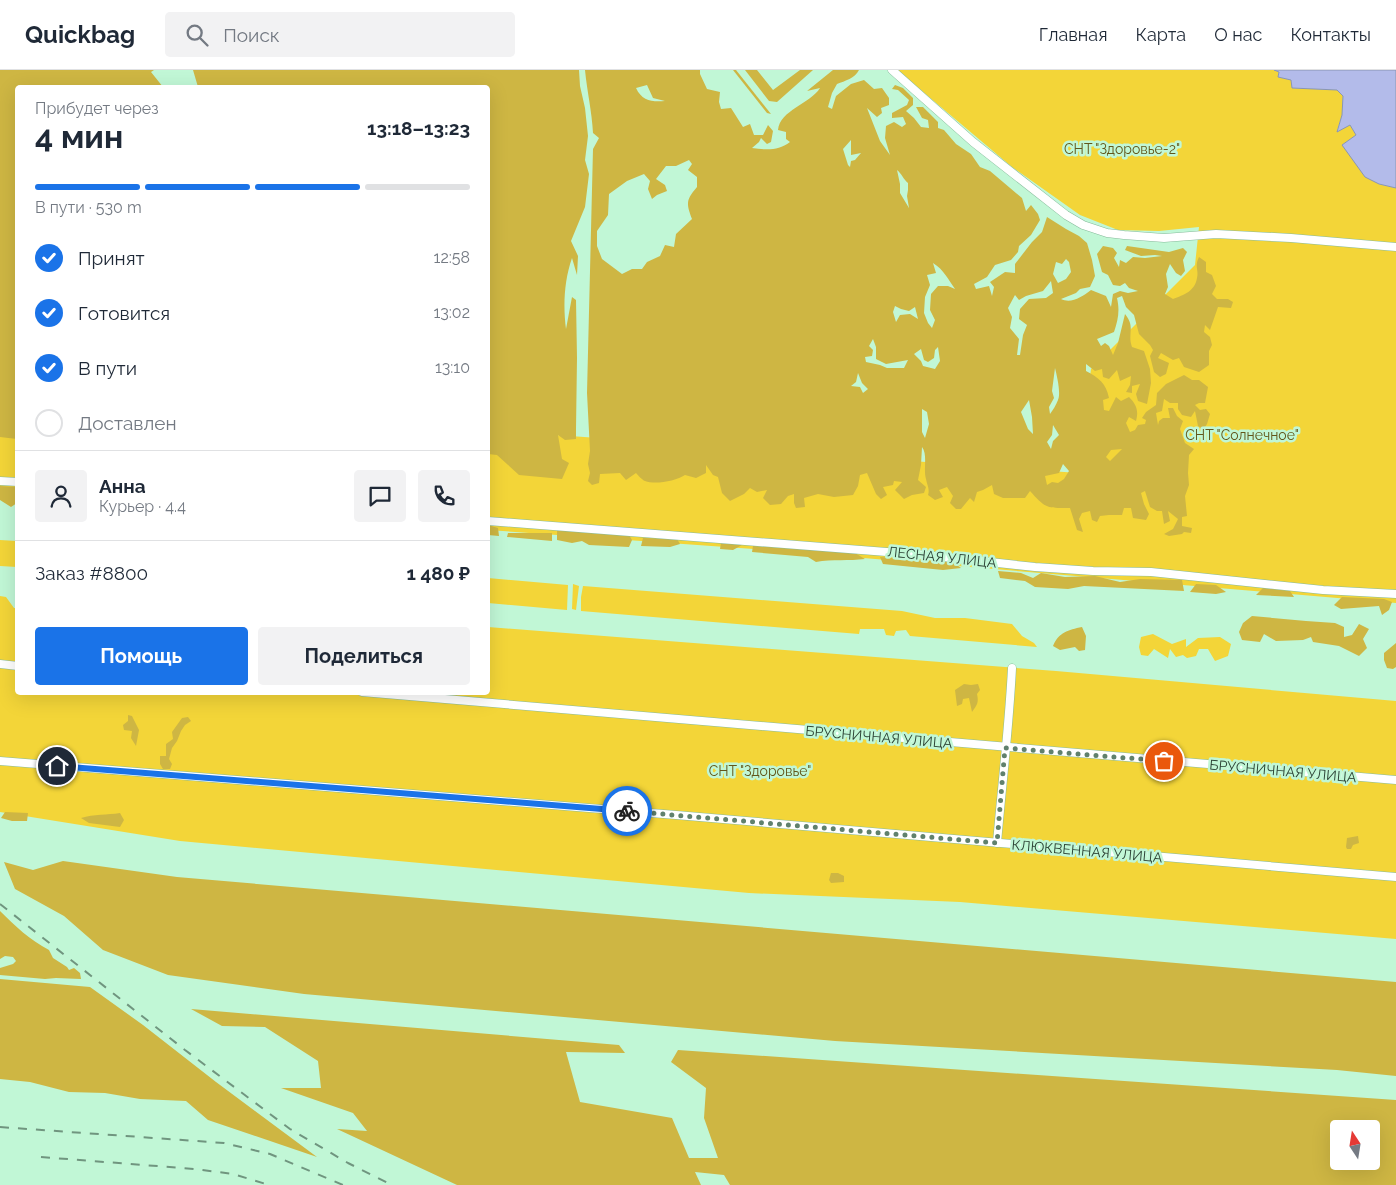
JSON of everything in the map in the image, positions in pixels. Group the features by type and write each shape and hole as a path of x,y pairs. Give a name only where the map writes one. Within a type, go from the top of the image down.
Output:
{"street":[{"path":"892,70 973,142 1066,215 1083,225 1116,234 1164,238 1216,234 1396,247"},
{"path":"0,480 15,482"},
{"name":"ЛЕСНАЯ УЛИЦА","path":"490,521 925,554 1035,567 1151,572 1323,590 1396,594"},
{"path":"0,664 15,666"},
{"path":"997,843 1005,748 1010,722 1012,668"},
{"name":"БРУСНИЧНАЯ УЛИЦА","path":"398,695 1396,780"},
{"name":"КЛЮКВЕННАЯ УЛИЦА","path":"0,761 676,815 1396,877"}],"green space":[{"name":"СНТ \"Солнечное\"","path":"897,70 1274,70 1279,72 1278,77 1291,80 1292,88 1337,90 1343,96 1342,115 1337,131 1350,125 1356,135 1342,145 1379,184 1396,188 1396,603 780,551 490,530 490,430 1078,473 1091,369 1195,265 1199,227 1159,231 1118,230 1080,215 1012,167"},
{"path":"0,394 15,395 15,493 0,491"},
{"path":"0,540 15,541 15,567 0,566"},
{"path":"490,578 568,585 567,610 490,603"},
{"path":"573,584 579,586 576,610 572,609"},
{"path":"583,586 902,611 935,618 965,618 1012,624 1022,636 1037,647 910,636 906,630 896,631 894,636 886,635 884,629 860,629 859,634 581,611"},
{"name":"СНТ \"Здоровье\"","path":"0,596 6,597 15,608 15,695 490,695 490,627 1056,671 1396,701 1396,939 960,902 749,893 180,841 0,812"},
{"path":"1153,634 1172,644 1186,639 1186,647 1198,638 1220,637 1231,644 1228,656 1215,661 1208,649 1199,649 1196,656 1187,658 1183,655 1176,657 1170,649 1168,658 1154,649 1148,656 1141,655 1139,647 1141,637"}],"shaded area":[{"path":"0,70 154,70 151,72 161,85 15,85 15,439 0,437"},
{"path":"193,70 579,70 588,136 585,160 589,174 585,207 571,241 578,256 577,275 572,258 565,294 566,329 572,297 576,300 576,439 565,440 558,435 562,459 569,463 562,479 519,475 497,455 490,454 490,85 197,85"},
{"path":"585,70 700,70 707,89 720,92 719,102 721,109 731,108 743,127 750,124 754,135 763,135 768,125 773,131 771,142 767,144 761,138 752,148 767,149 781,147 790,142 786,139 786,132 778,130 780,123 784,117 815,94 820,88 807,91 833,70 859,70 852,77 837,84 828,107 832,109 836,96 851,84 864,80 874,89 882,88 889,98 889,105 881,108 882,113 877,117 867,108 880,141 890,155 885,138 886,126 894,122 902,127 906,124 903,117 892,118 892,113 907,105 909,100 898,90 892,89 895,85 903,88 913,98 913,105 906,111 921,127 929,128 928,120 922,118 916,107 923,107 938,122 938,128 944,130 956,144 971,154 980,167 990,171 1022,198 1026,211 1031,205 1038,214 1040,220 1031,235 1019,246 1018,252 1011,260 995,265 987,277 974,284 976,289 989,286 992,296 994,287 990,282 1005,272 1015,273 1015,264 1042,232 1047,217 1079,236 1087,243 1095,276 1090,287 1080,289 1076,293 1061,299 1069,301 1076,299 1091,290 1106,296 1111,307 1113,294 1120,291 1128,293 1138,291 1129,288 1125,283 1120,286 1113,285 1108,275 1102,272 1097,254 1103,246 1113,248 1117,253 1114,258 1119,267 1120,260 1126,263 1133,257 1162,256 1141,256 1125,250 1127,246 1169,252 1183,248 1187,252 1183,260 1185,271 1181,276 1176,273 1170,264 1166,274 1168,287 1165,294 1173,299 1185,294 1194,286 1197,278 1199,257 1206,262 1206,272 1212,275 1216,286 1212,294 1217,299 1228,299 1233,302 1231,308 1218,307 1210,330 1205,325 1204,332 1210,337 1212,345 1209,351 1209,365 1199,372 1184,367 1179,358 1173,360 1161,353 1158,358 1169,363 1166,374 1160,377 1154,372 1150,356 1153,350 1139,334 1134,315 1126,307 1122,296 1117,298 1118,315 1114,332 1097,339 1101,346 1105,343 1109,346 1113,355 1125,314 1131,327 1130,338 1132,347 1144,351 1150,369 1151,383 1147,404 1138,401 1136,394 1140,384 1132,386 1132,393 1126,392 1130,385 1131,376 1120,381 1117,370 1109,379 1103,377 1102,369 1095,371 1086,364 1086,371 1098,379 1106,388 1109,398 1103,400 1104,410 1109,411 1116,397 1121,401 1129,397 1133,402 1137,410 1137,417 1136,421 1129,417 1126,423 1130,432 1135,430 1138,425 1145,424 1146,420 1142,418 1146,412 1156,405 1157,393 1166,384 1184,375 1192,380 1199,380 1208,387 1205,403 1195,405 1200,410 1206,409 1210,414 1203,430 1198,426 1195,411 1191,417 1182,415 1178,409 1178,403 1170,403 1164,399 1162,411 1156,413 1158,425 1159,421 1163,418 1170,418 1168,408 1173,408 1177,416 1183,421 1180,429 1185,443 1194,449 1189,455 1189,485 1185,496 1187,516 1182,517 1182,526 1192,528 1191,533 1184,532 1169,536 1164,534 1173,529 1178,519 1168,511 1170,521 1164,524 1162,511 1157,511 1150,507 1145,491 1141,493 1149,514 1146,520 1133,518 1131,508 1124,508 1122,515 1100,516 1097,522 1092,520 1090,511 1082,513 1079,519 1083,532 1077,530 1070,508 1047,506 1030,491 1025,498 1003,498 994,494 992,485 977,492 974,502 970,498 961,509 956,509 950,503 953,496 947,487 939,490 943,497 935,500 928,495 929,489 925,475 925,454 922,447 918,480 926,487 924,493 912,495 904,499 895,490 902,482 894,481 893,485 883,487 887,495 881,499 876,494 867,473 860,475 858,486 853,495 834,497 818,494 804,498 805,507 796,508 794,494 788,496 781,504 770,505 763,498 767,490 757,492 750,488 744,494 730,501 722,493 718,477 713,475 706,465 706,473 696,478 685,475 671,481 654,483 644,480 636,473 626,480 620,473 600,474 599,483 592,485 588,481 590,451 587,393 593,149 599,138 593,133","holes":["647,85 653,98 665,101 652,101 641,96 636,88","851,140 851,155 861,153 855,160 851,161 850,167 843,149","689,160 692,164 688,170 697,177 697,187 688,202 692,219 676,234 674,247 665,245 660,256 647,262 642,269 632,269 622,274 602,259 597,246 597,231 608,215 609,194 627,181 644,174 650,181 648,189 652,199 667,191 665,185 656,179 666,166 676,166","897,170 908,183 907,196 909,208 900,193","1066,259 1069,262 1071,272 1066,279 1058,283 1053,274 1056,262 1062,264","933,263 943,272 955,289 948,286 938,286 931,294 930,310 935,320 932,328 924,313 925,297 930,285 927,275 936,273","1051,281 1053,293 1046,298 1029,299 1020,309 1019,319 1027,325 1023,335 1020,355 1017,355 1019,339 1010,328 1012,317 1008,308 1015,295 1019,300 1043,291","895,306 909,311 915,307 918,319 910,314 900,315 896,322 893,312","873,339 876,347 876,359 886,364 908,360 904,368 887,368 866,362 865,357 872,356 873,350 869,346","938,347 940,361 935,369 923,366 914,354 921,349 924,360 928,362 934,358 935,350","1055,368 1059,397 1050,414 1049,407 1054,398 1052,391","858,373 862,383 868,389 863,393 860,387 851,386 856,382","1029,400 1033,434 1028,429 1021,412","922,409 927,412 929,424 925,438 922,432","1053,425 1059,435 1053,441 1051,449 1047,442 1052,435","1122,449 1110,461 1106,457 1111,450","1063,464 1069,471 1064,479 1058,483 1052,482 1047,485 1045,476 1059,473"]},
{"path":"733,70 736,70 771,114 767,113"},
{"path":"745,70 757,70 773,90 800,70 813,70 777,102 769,101"},
{"path":"0,486 15,487 15,504 11,507 0,500"},
{"path":"490,526 498,528 499,536 490,535"},
{"path":"557,530 629,535 632,540 629,547 589,545 582,541 572,543 557,540"},
{"path":"508,533 552,533 552,541 507,537"},
{"path":"643,538 677,539 680,544 670,547 641,546"},
{"path":"721,543 742,545 733,550 720,549"},
{"path":"753,546 855,553 865,559 816,562 808,557 752,552"},
{"path":"880,557 953,562 961,568 943,570 883,564"},
{"path":"998,571 1021,573 1033,578 1041,573 1065,577 1095,576 1120,582 1140,579 1182,580 1184,591 1084,586 1068,589 1035,587 1025,581 1000,578"},
{"path":"1196,584 1216,585 1226,592 1216,594 1190,592"},
{"path":"1263,588 1290,591 1294,597 1256,595"},
{"path":"1342,597 1384,599 1392,602 1389,610 1382,615 1379,606 1341,609 1334,605"},
{"path":"1252,616 1335,623 1344,627 1344,637 1352,635 1359,624 1369,629 1363,639 1367,648 1359,656 1339,646 1313,642 1311,637 1303,640 1276,641 1264,634 1260,642 1242,640 1239,632 1243,623"},
{"path":"1082,627 1086,636 1085,650 1079,651 1075,647 1060,650 1053,646 1055,641 1065,632"},
{"path":"1396,643 1396,667 1393,669 1387,668 1384,653"},
{"path":"964,684 978,684 980,690 977,694 977,704 972,712 969,698 963,699 962,704 957,706 955,690"},
{"path":"128,715 132,716 139,730 136,746 131,738 132,731 124,730 123,725 128,721"},
{"path":"188,717 191,721 185,725 172,748 169,759 172,764 170,769 163,769 160,764 160,756 166,756 166,744 173,739 172,732 182,718"},
{"path":"5,812 28,813 27,821 12,821 1,818"},
{"path":"120,813 124,820 120,827 89,823 81,818 91,816"},
{"path":"1358,836 1359,843 1353,845 1351,849 1347,849 1347,838"},
{"path":"63,861 177,877 1396,982 1396,1076 1337,1070 835,1041 304,994 168,975 103,950 64,916 15,889 4,862 33,870"},
{"path":"831,873 838,873 844,876 844,882 831,883 829,880"},
{"path":"0,911 35,942 49,950 53,958 69,970 74,968 80,973 81,979 45,979 0,975 0,968 13,964 16,961 13,957 5,956 0,959"},
{"path":"0,979 90,987 317,1157 208,1120 186,1101 140,1099 105,1093 69,1092 30,1082 0,1079"},
{"path":"191,1009 619,1045 625,1053 566,1052 580,1102 672,1118 689,1158 718,1158 704,1118 706,1088 671,1062 678,1050 1396,1100 1396,1185 730,1185 724,1175 695,1172 701,1185 457,1185 337,1129 367,1131 353,1113 281,1088 321,1088 318,1061 265,1027 222,1026"}],"water":[{"path":"1274,70 1396,70 1396,188 1379,184 1365,177 1342,145 1356,135 1350,125 1337,132 1342,115 1343,96 1337,90 1292,88 1291,80 1278,77 1279,72"}],"railway":[{"path":"0,904 185,1050 290,1129 348,1163 392,1185"},
{"path":"0,1127 224,1143 270,1154 343,1185"},
{"path":"41,1157 195,1169 233,1174 269,1185"}],"way so far":[{"path":"627,811 997,843 1005,748 1164,761"}],"route":[{"path":"57,766 627,811"}],"park label":[{"name":"СНТ \"Здоровье-2\"","path":"1122,149"}]}
